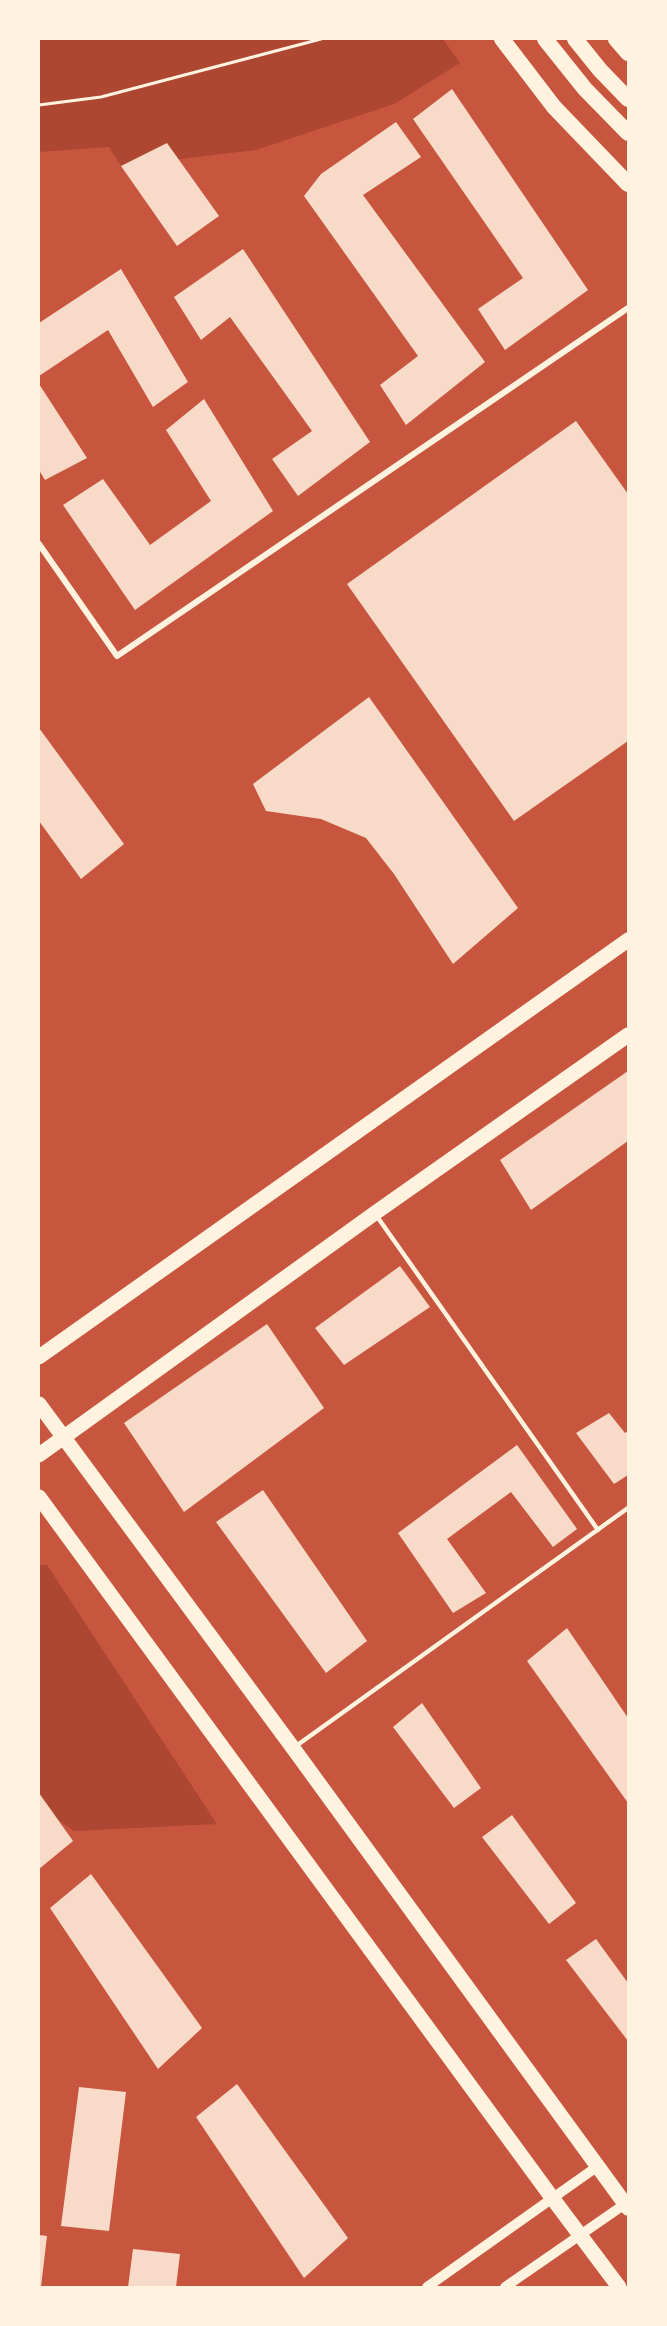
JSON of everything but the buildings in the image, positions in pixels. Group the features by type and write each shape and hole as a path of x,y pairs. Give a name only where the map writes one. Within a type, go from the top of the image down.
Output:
{"highway":[{"path":"502,39 554,107 628,184"},
{"path":"545,39 585,88 628,133"},
{"path":"575,39 628,99"},
{"path":"616,39 628,53"}],"main road":[{"path":"39,1357 628,940"},
{"path":"39,1455 375,1213 628,1035"},
{"path":"39,1404 627,2204"},
{"path":"39,1497 619,2287"}],"street":[{"path":"39,544 117,656 628,308"},
{"path":"428,2287 598,2166"},
{"path":"505,2287 627,2204"}],"lane":[{"path":"375,1213 597,1530"},
{"path":"293,1748 628,1508"}],"path":[{"path":"39,105 101,97 321,39"}],"shaded area":[{"path":"39,39 443,39 460,63 394,104 256,150 121,166 109,147 39,152"},
{"path":"39,1565 47,1565 217,1824 74,1831 39,1807"}]}
